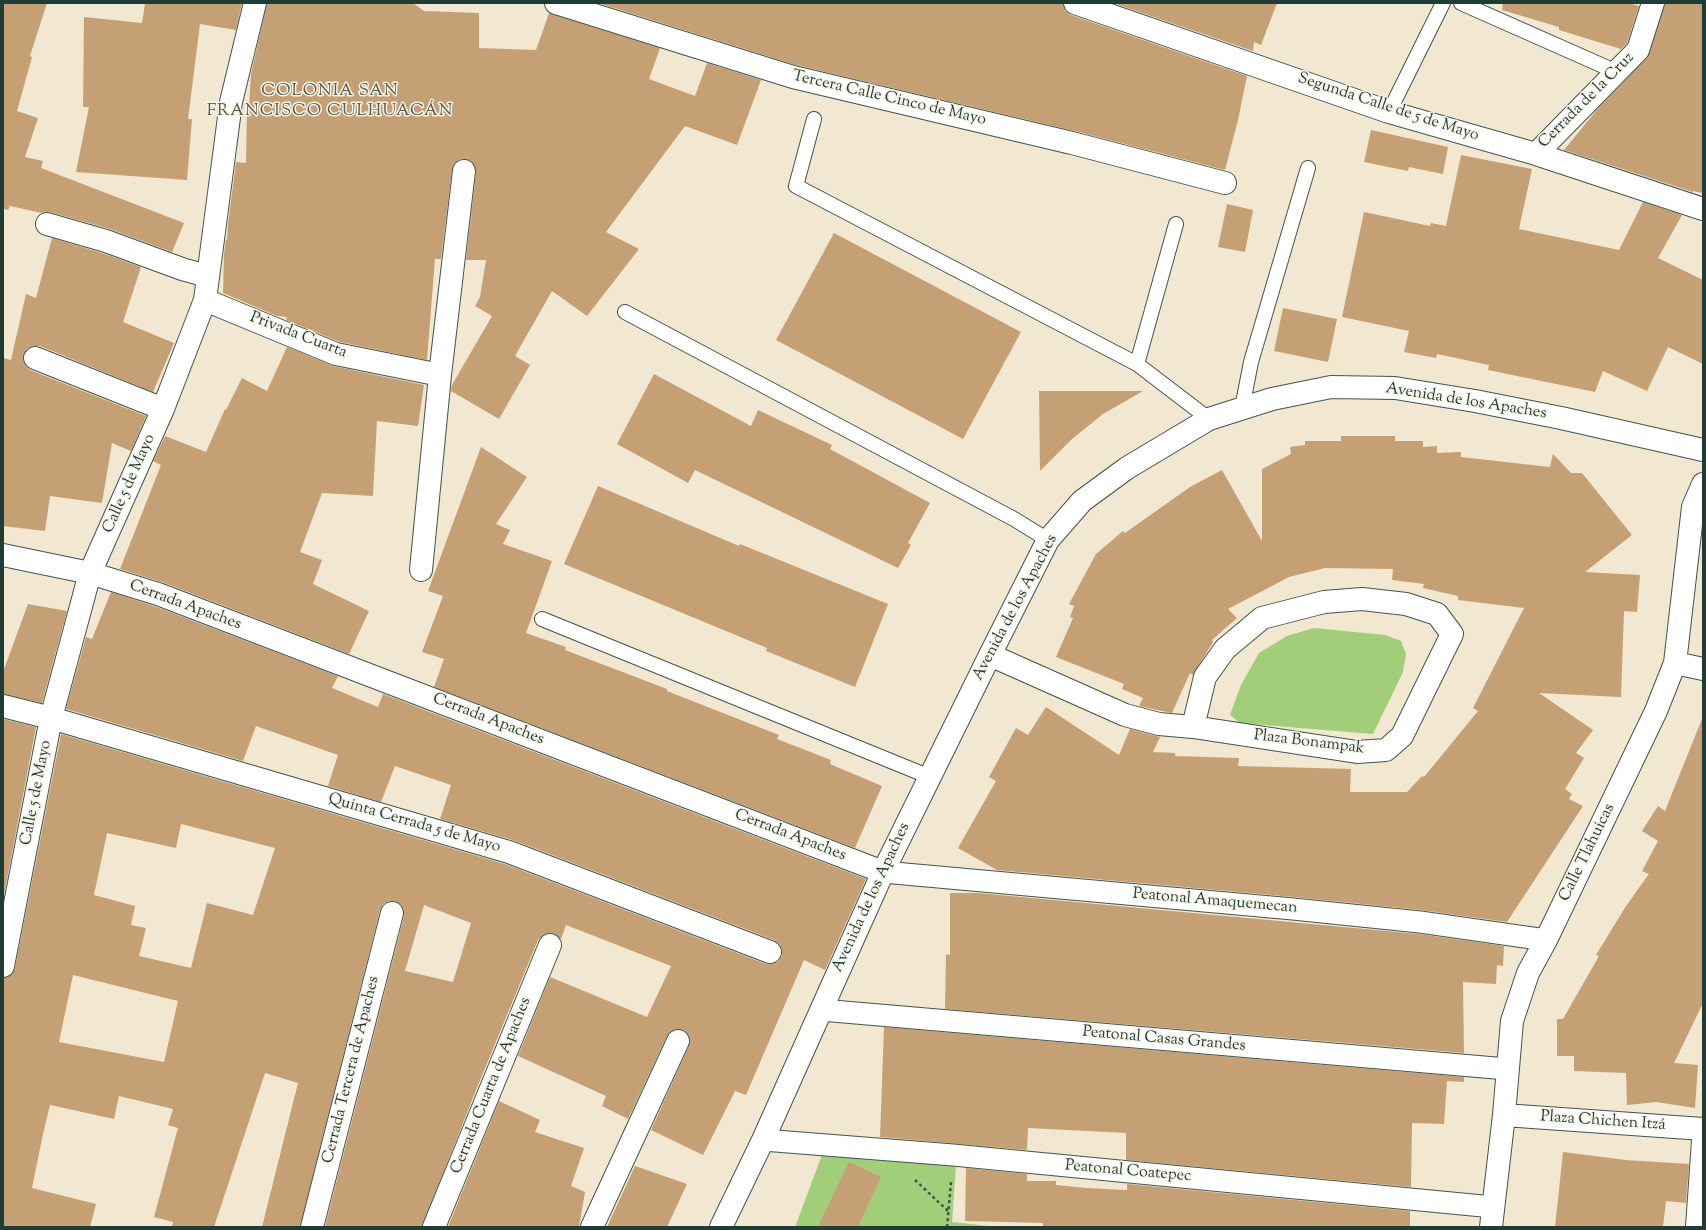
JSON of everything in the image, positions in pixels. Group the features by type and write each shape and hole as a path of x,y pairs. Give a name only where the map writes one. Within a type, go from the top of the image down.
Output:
{"street":[{"name":"Calle 5 de Mayo","path":"3,966 51,718 90,573 163,409 205,300 231,102 255,3"},
{"name":"Tercera Calle Cinco de Mayo","path":"556,3 793,77 1072,143 1225,183"},
{"name":"Segunda Calle de 5 de Mayo","path":"1075,3 1389,112 1536,154 1703,208"},
{"name":"Cerrada de la Cruz","path":"1536,154 1638,50 1653,3"},
{"path":"421,570 440,375 464,171"},
{"path":"47,224 106,241 182,269 207,276"},
{"name":"Privada Cuarta","path":"205,300 336,354 440,375"},
{"path":"35,358 163,409"},
{"name":"Avenida de los Apaches","path":"721,1227 763,1140 883,872 990,655 1048,540 1082,500 1127,468 1209,419 1242,408 1331,387 1395,388 1561,418 1703,450"},
{"name":"Calle Tlahuicas","path":"1492,1217 1504,1115 1512,1020 1528,973 1546,940 1656,711 1675,663 1693,507 1703,484"},
{"name":"Cerrada Apaches","path":"3,555 90,573 158,594 883,872"},
{"name":"Plaza Bonampak","path":"990,655 1125,715 1159,724 1193,727 1358,752 1386,750 1402,736 1452,634 1437,614 1406,604 1362,598 1324,602 1262,618 1225,649 1205,677 1193,727"},
{"path":"1675,663 1703,669"},
{"name":"Quinta Cerrada 5 de Mayo","path":"3,706 51,718 509,852 770,952"},
{"name":"Peatonal Amaquemecan","path":"883,872 1405,921 1546,940"},
{"name":"Cerrada Tercera de Apaches","path":"312,1227 392,912"},
{"name":"Cerrada Cuarta de Apaches","path":"434,1227 550,944"},
{"name":"Peatonal Casas Grandes","path":"821,1010 1507,1069"},
{"path":"592,1227 678,1041"},
{"name":"Plaza Chichen Itzá","path":"1504,1115 1703,1129"},
{"name":"Peatonal Coatepec","path":"763,1140 953,1155 1492,1217"},
{"path":"1697,1227 1703,1140"}],"lane":[{"path":"1389,112 1443,3"},
{"path":"1461,3 1617,72"},
{"path":"814,119 796,186 1137,364 1209,419"},
{"path":"1242,408 1251,362 1308,168"},
{"path":"1137,364 1176,224"},
{"path":"624,312 1014,519 1048,540"},
{"path":"542,619 930,777"}],"path":[{"path":"947,1227 953,1155"}],"green space":[{"path":"1314,628 1385,635 1401,641 1406,654 1403,672 1373,734 1240,723 1230,715 1241,685 1259,653 1287,636"},
{"path":"822,1155 956,1166 952,1222 998,1227 795,1227"}],"building":[{"path":"3,3 47,3 30,56 32,57 17,111 38,118 25,157 43,161 41,168 184,223 172,252 110,229 50,212 42,213 10,206 8,210 3,209"},
{"path":"145,3 242,3 236,30 200,24 188,119 192,119 187,180 76,172 89,107 83,107 84,17 142,23"},
{"path":"267,3 413,3 424,11 479,13 479,48 536,50 549,13 660,48 649,79 695,96 707,63 761,80 737,145 685,126 606,232 639,249 587,316 552,291 515,356 530,365 499,419 451,391 452,385 492,316 475,306 480,297 486,260 466,260 476,172 475,166 471,161 465,159 459,160 454,164 452,170 441,259 435,259 427,360 340,342 286,320 287,317 277,316 223,293 224,254 236,162 246,163 247,107 249,107 251,74"},
{"path":"598,3 1063,3 1065,11 1071,15 1247,76 1238,120 1225,170 1075,131 796,65"},
{"path":"1113,3 1277,3 1261,45 1254,42 1253,51"},
{"path":"1503,3 1628,3 1639,6 1627,43 1621,49 1559,30 1559,27 1502,10"},
{"path":"1665,3 1703,3 1703,193 1693,192 1564,150 1600,106 1647,58"},
{"path":"1371,130 1448,147 1443,174 1409,167 1408,171 1364,162"},
{"path":"1461,155 1532,169 1519,229 1619,250 1643,202 1682,215 1658,258 1703,280 1703,364 1668,347 1647,391 1603,371 1595,392 1488,370 1489,365 1437,354 1436,358 1404,352 1409,331 1342,317 1364,212 1430,226 1431,223 1446,226"},
{"path":"1227,204 1253,210 1245,252 1218,247"},
{"path":"834,233 1021,332 963,439 776,340"},
{"path":"52,238 102,253 141,267 123,322 174,343 153,392 40,346 27,348 24,353 23,360 25,366 30,370 146,416 131,451 112,443 102,503 50,496 45,531 3,526 3,358 11,360 26,294 36,298"},
{"path":"1283,308 1337,319 1328,362 1274,351"},
{"path":"287,347 333,366 424,385 418,426 377,421 373,496 322,493 300,552 322,560 313,584 369,611 349,654 162,582 120,569 161,465 153,461 165,436 206,452 225,409 226,410 242,378 267,391"},
{"path":"654,374 751,426 758,410 832,445 830,449 930,503 908,543 911,545 898,568 695,470 688,483 617,444"},
{"path":"1039,391 1143,391 1103,414 1072,439 1040,471"},
{"path":"1341,436 1395,436 1395,441 1423,441 1423,447 1437,446 1437,453 1461,452 1461,457 1550,467 1553,454 1571,473 1582,473 1632,535 1585,572 1640,575 1637,612 1624,611 1621,697 1539,693 1593,730 1576,753 1584,758 1565,789 1572,794 1569,799 1583,806 1507,922 1421,910 1294,897 997,870 958,848 996,781 989,777 1016,728 1028,735 1046,707 1119,755 1130,729 1160,737 1153,752 1175,753 1175,756 1239,758 1238,766 1351,769 1350,792 1407,792 1422,776 1424,777 1478,711 1473,708 1524,608 1458,600 1458,596 1423,588 1424,584 1392,580 1393,569 1325,568 1289,577 1228,609 1237,618 1212,640 1213,642 1193,675 1190,673 1172,713 1139,706 1143,698 1122,689 1124,684 1056,657 1073,618 1070,617 1074,606 1069,604 1096,554 1123,531 1125,533 1190,487 1222,470 1262,541 1262,469 1291,454 1290,447 1305,445 1305,441 1341,441"},
{"path":"481,447 527,477 496,524 510,530 503,544 552,561 526,633 566,647 565,650 667,689 667,691 779,735 777,739 831,760 830,764 882,786 855,848 434,687 444,659 422,652 443,596 428,591"},
{"path":"598,486 739,546 740,544 888,604 855,687 766,651 767,648 564,564"},
{"path":"111,592 154,606 338,676 332,688 378,707 383,694 866,879 825,970 804,960 746,1095 735,1091 703,1155 651,1130 689,1046 690,1039 684,1030 676,1029 671,1031 667,1036 628,1119 602,1106 606,1096 518,1056 550,977 647,1017 671,966 566,925 561,939 555,934 549,933 543,935 538,940 476,1090 422,1227 325,1227 404,916 404,910 401,904 395,901 389,901 383,904 380,910 300,1227 262,1227 298,1083 265,1073 214,1227 172,1227 173,1222 154,1217 178,1128 168,1125 173,1109 119,1096 114,1119 50,1105 43,1134 32,1188 96,1204 90,1227 3,1227 3,978 12,974 15,968 61,734 505,864 766,964 778,962 782,956 780,944 774,940 513,840 440,819 451,785 395,766 381,802 328,786 338,755 256,726 243,761 66,709 86,637 92,639","holes":["181,824 275,848 253,915 207,903 191,968 139,956 146,928 131,925 135,906 94,895 107,833 176,848","424,905 471,923 453,982 405,971","73,975 178,1001 164,1062 59,1042"]},
{"path":"28,604 67,611 42,703 3,694 3,672"},
{"path":"3,719 36,727 3,900"},
{"path":"1702,719 1703,1003 1674,1063 1698,1065 1695,1108 1656,1102 1627,1105 1626,1073 1574,1071 1574,1056 1557,1056 1557,1019 1563,1019 1599,956 1596,955 1626,906 1649,874 1642,871 1658,841 1642,831 1658,806 1665,811"},
{"path":"950,893 978,893 1419,934 1504,946 1503,966 1497,965 1496,984 1463,982 1464,1053 945,1009 946,954 950,955"},
{"path":"884,1027 1464,1077 1464,1082 1447,1081 1444,1124 1412,1123 1411,1187 1126,1160 1126,1133 1028,1128 1027,1150 880,1137"},
{"path":"499,1101 540,1120 535,1132 584,1148 571,1186 585,1192 579,1227 448,1227"},
{"path":"1563,1152 1626,1160 1689,1164 1686,1203 1666,1201 1663,1227 1555,1227"},
{"path":"849,1162 881,1177 858,1227 818,1227"},
{"path":"635,1166 687,1184 667,1227 607,1227"},
{"path":"966,1168 1027,1174 1027,1181 1056,1181 1056,1185 1086,1188 1127,1190 1127,1184 1410,1211 1410,1227 1043,1227 1043,1223 965,1221"}],"district":[{"name":"COLONIA SAN FRANCISCO CULHUACÁN","path":"330,102"}]}
